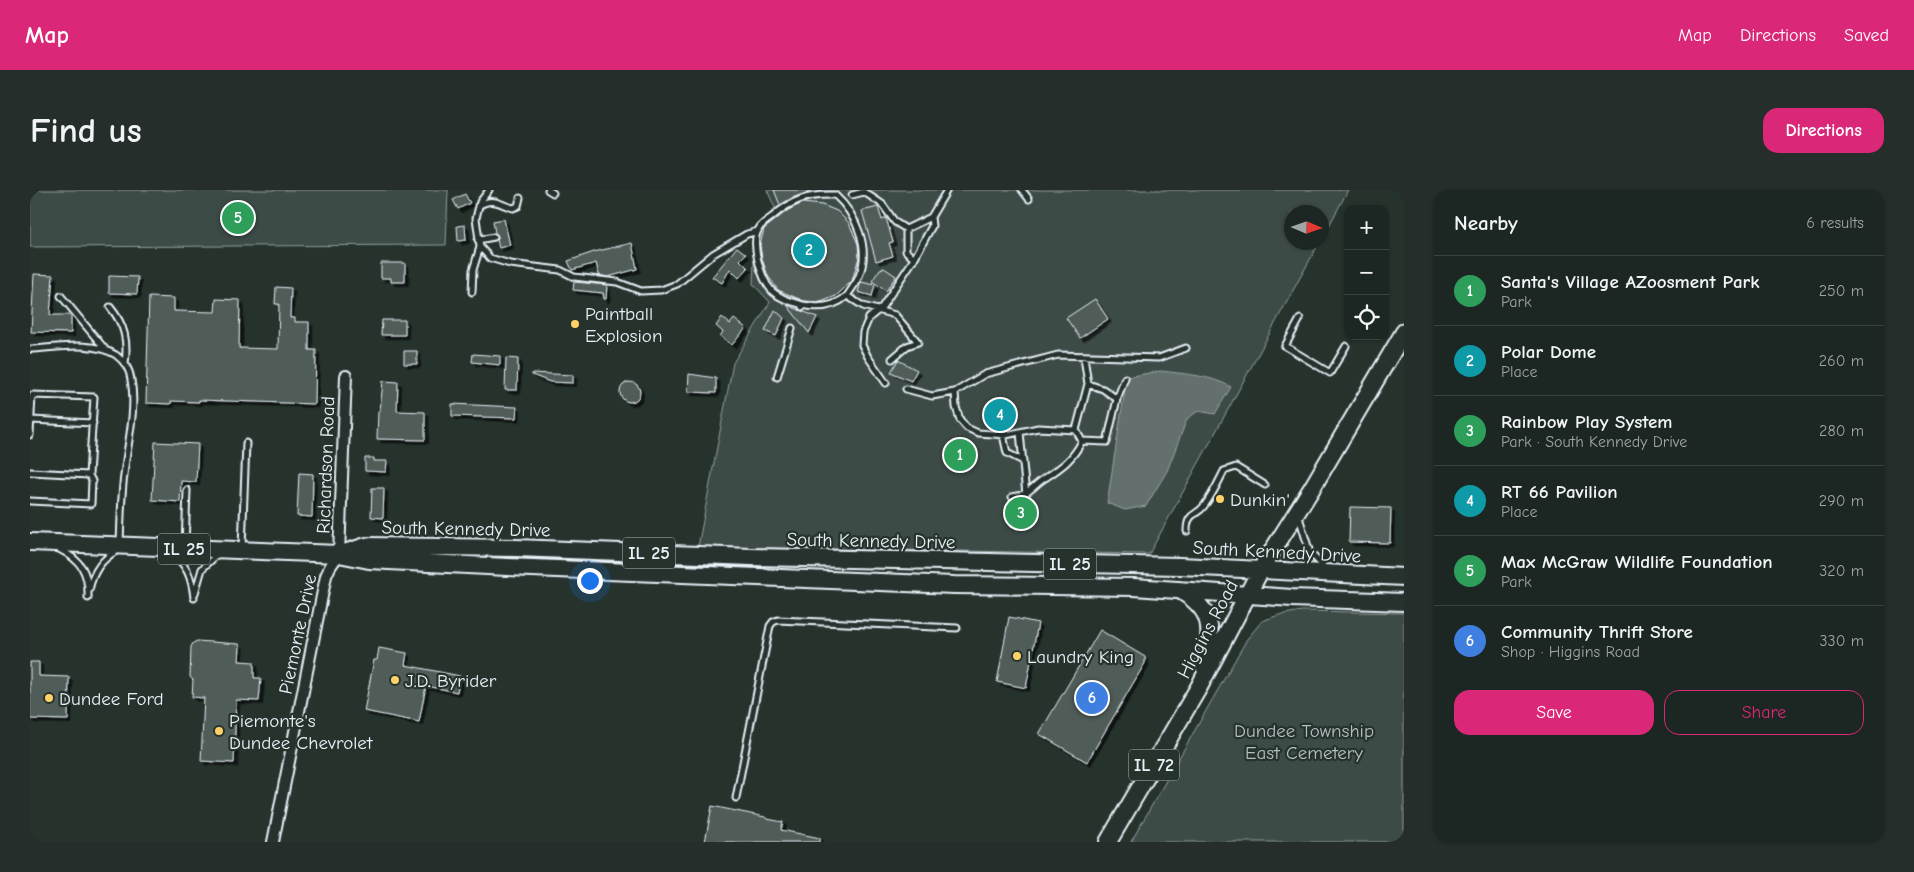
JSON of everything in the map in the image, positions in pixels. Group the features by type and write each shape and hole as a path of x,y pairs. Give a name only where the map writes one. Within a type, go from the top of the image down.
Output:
{"main road":[{"name":"Higgins Road","path":"1108,842 1199,687 1261,569 1332,455 1404,332"},
{"name":"South Kennedy Drive","path":"37,543 339,554 369,560 751,557 1261,569 1404,577"},
{"name":"South Kennedy Drive","path":"339,554 366,546 954,584 1177,589 1292,598 1404,602"},
{"path":"1177,589 1192,597 1205,613 1210,625 1210,640 1199,687"}],"street":[{"name":"Richardson Road","path":"339,554 346,376"},
{"name":"Piemonte Drive","path":"274,842 326,576 339,554"}],"lane":[{"path":"489,190 478,206 476,218 480,247 490,258 505,264 530,268 554,268 574,277 617,282 637,290 651,292 677,284 713,254 747,234 758,231"},
{"path":"906,229 931,217 947,190"},
{"path":"1022,190 1028,199"},
{"path":"852,195 864,192 882,204 895,222 906,229"},
{"path":"835,196 843,202 856,222 862,241 862,267 859,277 847,296 839,302 819,308 803,306 784,299 773,291 762,276 755,241 758,228 782,208 805,197 835,196"},
{"path":"478,206 493,201 513,208 518,206 520,198"},
{"path":"886,383 862,345 863,332 869,318 878,310 914,259 932,226 931,217"},
{"path":"906,229 906,251 914,259"},
{"path":"478,240 494,237"},
{"path":"472,292 473,270 480,247"},
{"path":"61,296 106,350"},
{"path":"847,296 863,306 895,315 918,342 907,346 892,359"},
{"path":"110,307 121,322 126,337 125,365"},
{"path":"1300,319 1285,346 1330,373 1346,346"},
{"path":"777,376 792,328"},
{"path":"30,349 78,346 106,350 117,355 125,365 131,379 132,389 123,478 123,546 101,562 94,575 88,598 87,580 83,569 77,561 69,554 37,543"},
{"path":"906,389 932,396 955,392 986,374 1058,355 1159,358 1186,348"},
{"path":"1082,441 1076,430 1088,384 1084,357"},
{"path":"1082,441 1108,442 1117,399 1125,378"},
{"path":"1088,384 1103,389 1117,399"},
{"path":"955,392 956,407 960,420 967,428 978,433 1003,435 1038,428 1076,430"},
{"path":"30,435 32,395 94,397 89,475 92,481 91,504 30,501"},
{"path":"31,420 93,422"},
{"path":"1020,432 1026,494"},
{"path":"1003,435 1006,453 1023,461"},
{"path":"1012,497 1026,494 1055,473 1076,454 1082,441"},
{"path":"242,551 246,443"},
{"path":"1187,531 1187,524 1193,513 1203,508 1224,471 1236,468 1265,485"},
{"path":"30,472 89,475"},
{"path":"185,549 187,490"},
{"path":"1298,509 1310,553 1331,574"},
{"path":"157,548 174,555 186,568 191,579 194,598 197,581 202,570 214,557 224,550"},
{"path":"736,798 770,626 773,622 778,620 957,628"}],"green space":[{"path":"30,190 448,190 446,245 30,247"},
{"path":"767,190 1348,190 1329,226 1329,205 1284,205 1284,250 1315,250 1149,554 698,547 733,363 770,302 753,284 755,239 775,208"},
{"name":"Dundee Township East Cemetery","path":"1302,611 1404,613 1404,842 1131,842 1247,639 1262,621 1279,615"}],"shaded area":[{"path":"1160,371 1206,377 1231,387 1215,414 1198,411 1187,419 1167,471 1146,506 1125,510 1107,503 1127,377"}],"building":[{"path":"774,190 814,190 792,198 780,205"},
{"path":"465,194 470,203 458,209 453,200"},
{"path":"803,203 822,205 837,211 849,223 858,244 859,257 852,281 836,296 821,302 804,301 778,290 768,276 762,259 760,245 764,229 788,210"},
{"path":"878,207 882,220 886,218 893,242 889,243 893,256 876,261 862,211"},
{"path":"504,219 510,245 499,248 498,236 495,233 493,221"},
{"path":"465,225 466,240 458,241 457,226"},
{"path":"632,243 637,269 608,277 599,275 596,263 572,270 568,261 594,252"},
{"path":"737,247 746,254 740,260 748,268 739,278 730,269 722,283 712,277"},
{"path":"381,263 405,263 405,282 391,282 391,278 381,278"},
{"path":"884,268 896,276 886,291 872,281 880,269"},
{"path":"34,274 53,275 50,315 71,315 71,333 31,332"},
{"path":"109,276 138,277 137,294 109,293"},
{"path":"574,282 607,285 606,299 604,299 603,293 573,290"},
{"path":"861,282 875,285 872,296 858,292"},
{"path":"276,287 291,288 290,318 295,318 295,322 309,322 309,350 316,350 315,404 199,400 199,402 171,401 171,404 146,403 149,297 174,298 174,311 215,312 216,299 240,300 239,348 278,349 279,304 275,304"},
{"path":"1095,299 1108,319 1080,338 1066,318"},
{"path":"787,305 817,317 809,333"},
{"path":"775,310 784,318 776,336 765,331"},
{"path":"722,317 730,324 734,319 746,328 732,345 720,336 723,332 716,326"},
{"path":"382,320 405,320 405,335 381,335"},
{"path":"404,351 417,351 417,364 404,364"},
{"path":"473,354 500,356 500,365 472,362"},
{"path":"506,358 518,359 517,390 505,390"},
{"path":"898,360 917,370 911,381 891,372"},
{"path":"532,373 573,375 573,383 550,382 532,375"},
{"path":"689,374 716,378 716,393 688,392"},
{"path":"383,381 398,382 397,411 425,412 425,440 377,439 378,411 380,411"},
{"path":"630,382 637,385 640,392 637,399 630,402 623,399 620,392 623,385"},
{"path":"1007,402 1013,420 993,427 987,410"},
{"path":"452,404 517,407 516,418 452,416"},
{"path":"155,442 198,444 196,482 181,481 180,502 152,500"},
{"path":"365,458 374,458 374,461 387,461 386,472 365,471"},
{"path":"299,473 313,474 312,517 297,516"},
{"path":"372,488 384,488 383,518 371,517"},
{"path":"1350,507 1391,508 1390,543 1349,542"},
{"name":"Laundry King","path":"1009,617 1038,623 1026,688 997,682"},
{"path":"1100,630 1145,657 1145,663 1087,762 1039,734"},
{"name":"Piemonte's Dundee Chevrolet","path":"197,641 239,644 239,661 254,662 254,678 261,678 259,701 236,700 234,763 201,761 204,698 192,697 193,680 190,677 191,647"},
{"name":"J.D. Byrider","path":"379,648 407,653 405,665 460,676 457,692 426,686 419,722 364,711 374,660 377,660"},
{"name":"Dundee Ford","path":"30,662 39,662 39,676 69,677 68,720 30,719"},
{"path":"712,806 783,822 781,830 820,838 820,842 705,842"}],"place":[{"name":"Max McGraw Wildlife Foundation","path":"238,218"},
{"name":"Polar Dome","path":"809,250"},
{"name":"Paintball Explosion","path":"575,324"},
{"name":"RT 66 Pavilion","path":"1000,415"},
{"name":"Santa's Village AZoosment Park","path":"960,455"},
{"name":"Dunkin'","path":"1220,499"},
{"name":"Rainbow Play System","path":"1021,513"},
{"name":"Laundry King","path":"1017,656"},
{"name":"J.D. Byrider","path":"395,680"},
{"name":"Dundee Ford","path":"49,698"},
{"name":"Community Thrift Store","path":"1092,698"},
{"name":"Piemonte's Dundee Chevrolet","path":"219,731"}]}
